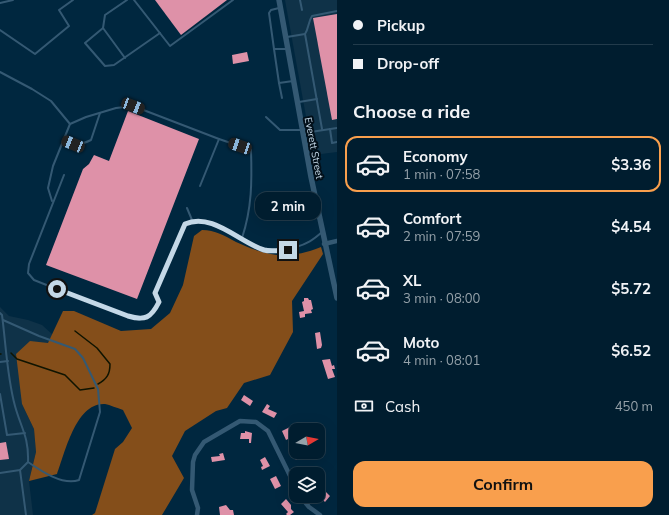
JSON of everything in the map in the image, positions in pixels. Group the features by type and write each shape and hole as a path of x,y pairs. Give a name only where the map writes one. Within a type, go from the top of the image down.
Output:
{"street":[{"name":"Everett Street","path":"279,0 302,132 324,244 337,298"},
{"path":"324,244 337,241"},
{"path":"197,515 198,508 192,490 194,455 204,442 229,426 240,421 248,420 259,422 272,436 289,473"},
{"path":"306,503 320,515"}],"lane":[{"path":"0,3 13,0"},
{"path":"0,30 35,54 70,26 59,10 73,0"},
{"path":"127,0 105,15 103,28 85,43 104,66 114,65 160,33"},
{"path":"134,0 170,46 233,0"},
{"path":"300,0 302,10"},
{"path":"280,8 271,10 269,13 282,98"},
{"path":"285,37 305,34 309,29 309,20 312,16 337,11"},
{"path":"103,28 125,58"},
{"path":"305,34 322,129"},
{"path":"274,49 287,49"},
{"path":"0,72 32,88 51,101 70,124"},
{"path":"279,83 293,81"},
{"path":"297,102 317,99"},
{"path":"53,202 48,188 53,166 70,124 100,113 133,106 251,150 252,196 248,218 242,238"},
{"path":"64,140 73,144 82,144 91,140 100,113"},
{"path":"266,117 280,130 302,132 337,128"},
{"path":"330,129 332,143 337,142"},
{"path":"200,186 219,139"},
{"path":"64,175 29,264 28,273 34,280 139,320 153,313 159,302 155,293 185,224 192,220 206,222 242,238 264,250 274,251 288,250 308,243 322,232"},
{"path":"187,208 192,220"},
{"path":"0,313 3,320 15,406 26,433 29,448 28,462 20,470 0,473"},
{"path":"3,320 39,336 75,349 83,358 98,389 100,412 79,480 61,479 40,470 28,462"},
{"path":"0,362 8,361"},
{"path":"0,394 7,435 26,433"},
{"path":"20,470 26,515"}],"shaded area":[{"path":"285,0 337,0 337,152 313,155"},
{"path":"202,230 216,232 248,247 269,254 298,254 321,247 323,254 292,301 293,332 270,375 244,383 227,408 216,411 185,431 172,456 184,478 162,515 92,515 95,513 115,449 123,442 132,428 123,410 105,404 95,406 86,411 73,430 57,474 29,481 36,452 34,429 22,404 16,354 30,341 48,343 63,311 74,311 121,331 151,329 170,313 183,285 194,236"},
{"path":"0,307 9,316 42,325 53,335 22,404 34,429 36,452 29,481 33,515 0,515"}],"building":[{"path":"155,0 227,0 181,35"},
{"path":"337,14 337,119 332,120 313,18"},
{"path":"247,52 249,61 233,64 232,55"},
{"path":"128,111 199,139 137,299 46,265 83,169 89,164 94,155 109,161"},
{"path":"304,298 311,300 313,309 311,310 312,313 305,314 305,317 300,318 299,312 304,311 302,302 304,301"},
{"path":"320,332 322,345 321,348 317,349 315,333"},
{"path":"330,359 332,366 334,365 335,369 332,369 335,377 328,379 322,360"},
{"path":"244,395 253,401 250,406 241,400"},
{"path":"267,404 270,406 268,409 277,413 274,418 262,412"},
{"path":"289,428 289,438 286,440 282,431"},
{"path":"245,431 252,433 251,443 249,443 249,439 240,439 241,433 245,433"},
{"path":"6,442 9,459 0,460 0,443"},
{"path":"223,453 225,460 212,462 211,457 220,456 219,454"},
{"path":"265,457 270,466 262,470 261,467 263,466 260,460"},
{"path":"276,476 281,486 275,489 270,479"},
{"path":"325,491 330,496 325,502"},
{"path":"286,499 294,512 287,515 286,514 288,512 281,504"},
{"path":"226,505 230,510 233,510 234,515 220,515 219,507"}],"waterway":[{"path":"75,331 97,348 110,364 107,376 98,384"},
{"path":"11,353 17,359 65,375 80,390 94,388"}],"route":[{"path":"57,289 139,320 146,318 153,313 159,302 155,293 185,224 192,220 206,222 242,238 264,250 288,250"}]}
